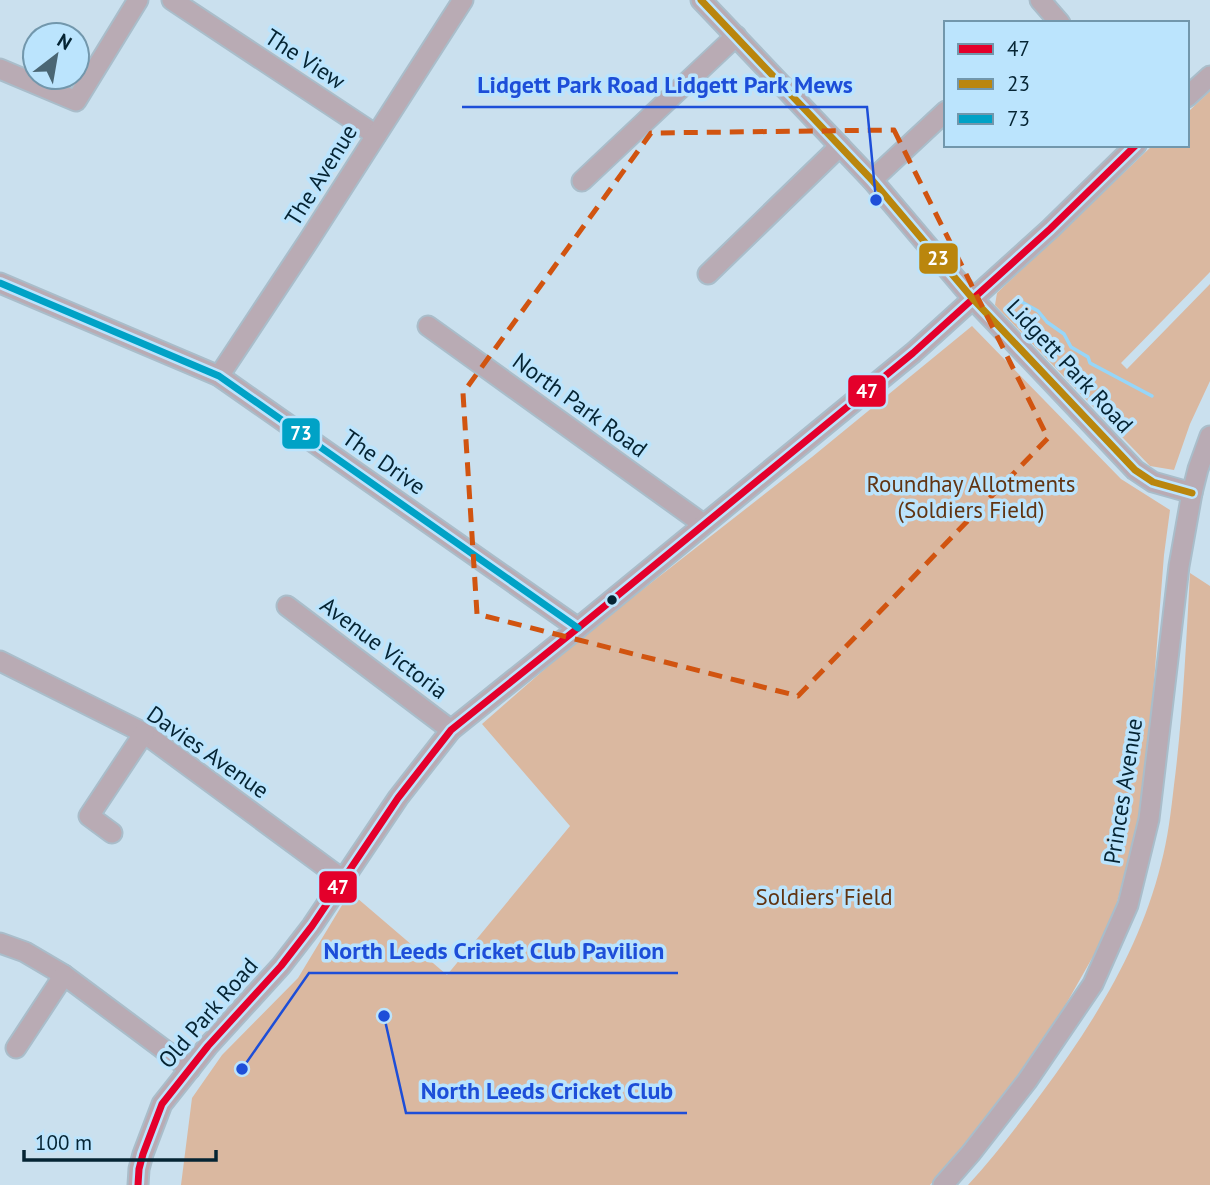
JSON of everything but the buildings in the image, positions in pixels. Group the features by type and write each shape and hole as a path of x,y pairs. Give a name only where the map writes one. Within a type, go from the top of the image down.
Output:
{"street":[{"path":"0,69 76,101 138,0"},
{"name":"The View","path":"172,0 376,135"},
{"name":"The Avenue","path":"219,376 463,0"},
{"name":"Lidgett Park Road","path":"701,0 872,180 973,299 1135,470 1153,482 1192,493"},
{"path":"1040,0 1058,21"},
{"path":"582,181 736,36"},
{"path":"1189,95 1210,76"},
{"path":"872,180 944,113"},
{"path":"708,274 840,146"},
{"name":"Old Park Road","path":"138,1185 143,1154 162,1104 208,1046 281,966 312,926 398,799 451,730 913,353 1050,229 1134,147"},
{"name":"The Drive","path":"0,283 219,376 578,628"},
{"name":"North Park Road","path":"428,326 703,524"},
{"name":"Princes Avenue","path":"943,1185 1027,1081 1093,984 1128,905 1149,819 1178,566 1192,493 1210,436"},
{"name":"Avenue Victoria","path":"287,606 451,730"},
{"name":"Davies Avenue","path":"0,661 144,733 342,879"},
{"path":"112,833 89,816 144,733"},
{"path":"0,943 25,952 65,975 190,1069"},
{"path":"16,1048 65,975"}],"highlighted area":[{"path":"894,130 1048,438 798,696 477,614 463,393 651,133"}],"green space":[{"path":"1210,91 1210,272 1121,363 1127,369 1210,284 1210,381 1190,424 1174,470 1150,466 995,305 997,293 1151,147 1189,147 1189,111"},
{"name":"Soldiers' Field","path":"972,326 1121,479 1170,510 1146,783 1114,914 1049,1034 1017,1081 930,1185 181,1185 192,1098 222,1055 298,978 350,892 447,975 570,826 482,724 578,640 812,457"},
{"path":"1190,573 1210,586 1210,1185 968,1185 997,1152 1079,1040 1113,985 1141,926 1166,844 1173,795 1182,706"}],"waterway":[{"path":"1020,301 1038,311 1047,322 1064,334 1071,347 1088,357 1090,363 1152,396"}],"transit line":[{"name":"23","path":"701,0 872,180 973,299 1135,470 1153,482 1192,493"},
{"name":"47","path":"138,1185 143,1154 162,1104 208,1046 281,966 312,926 398,798 451,730 913,353 1050,229 1134,147"},
{"name":"73","path":"0,283 219,376 578,628"}],"place":[{"name":"Lidgett Park Road Lidgett Park Mews","path":"876,200"},
{"name":"North Leeds Cricket Club","path":"384,1016"},
{"name":"North Leeds Cricket Club Pavilion","path":"242,1069"}],"park label":[{"name":"Roundhay Allotments (Soldiers Field)","path":"971,497"}]}
